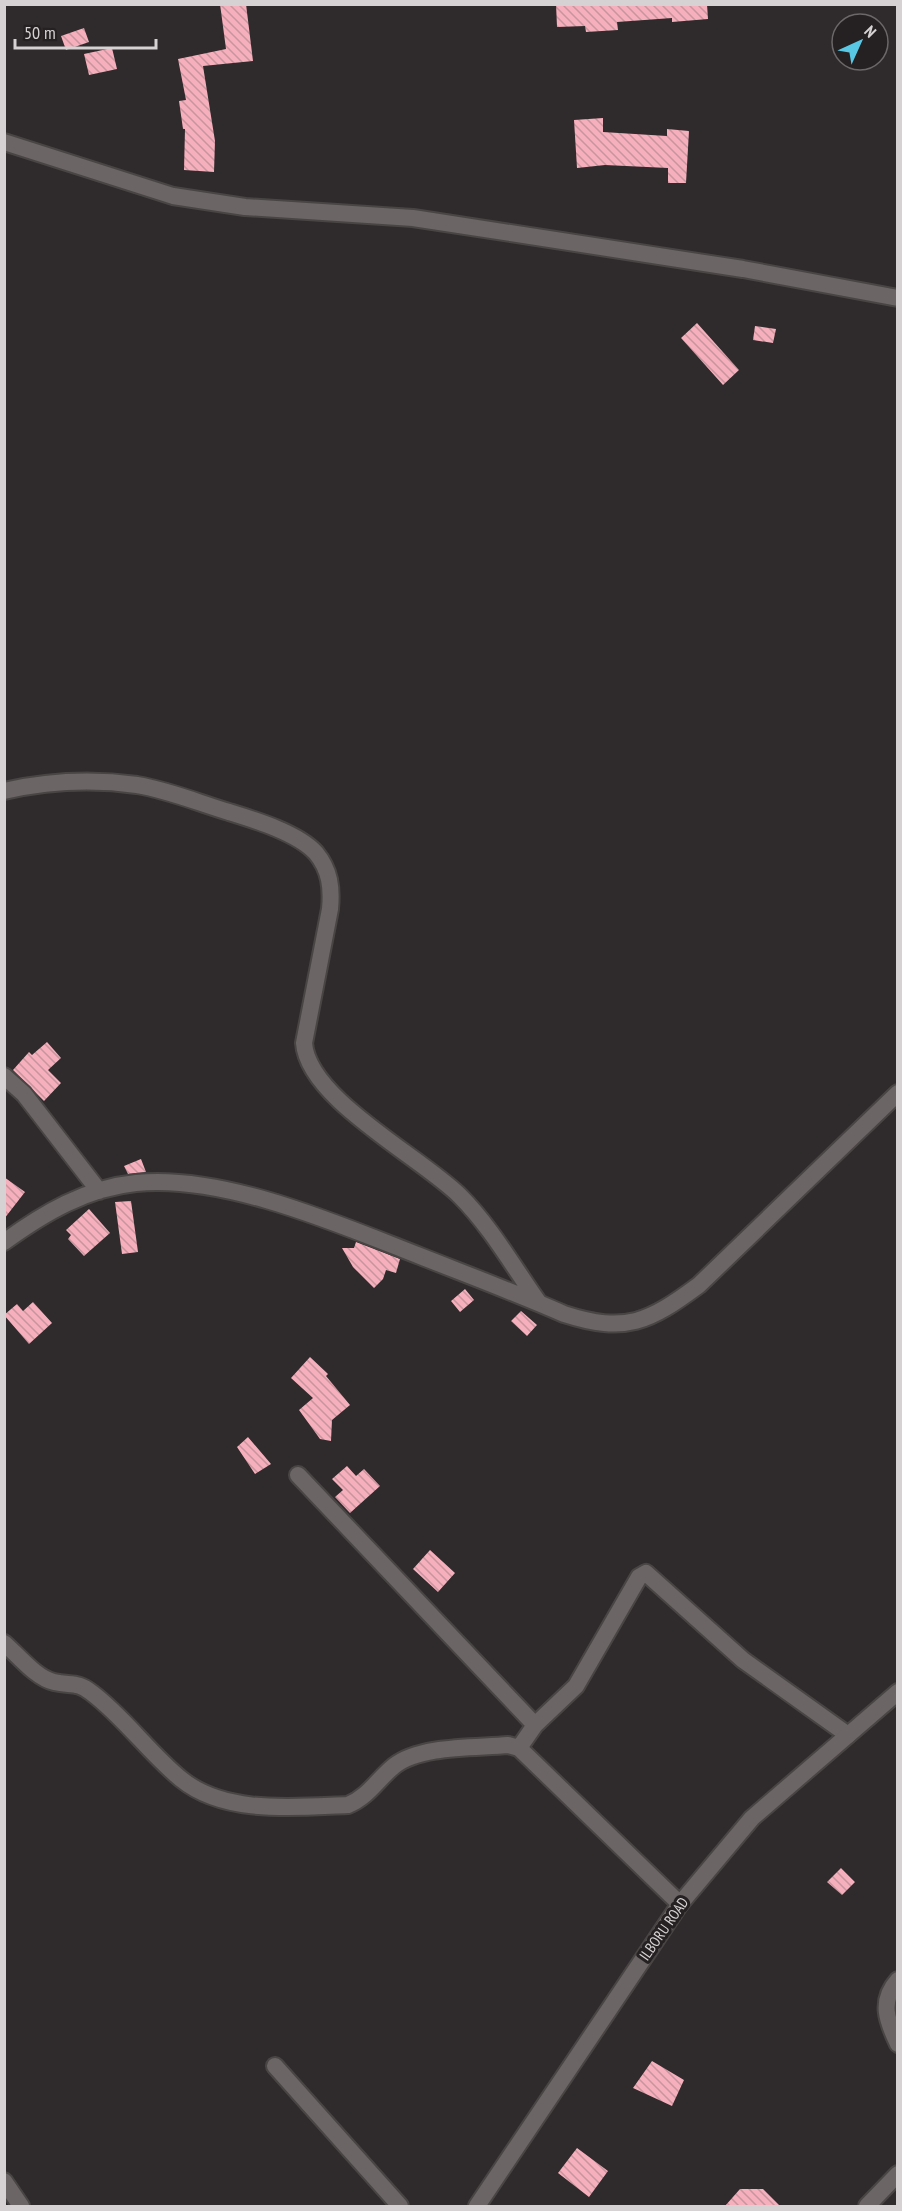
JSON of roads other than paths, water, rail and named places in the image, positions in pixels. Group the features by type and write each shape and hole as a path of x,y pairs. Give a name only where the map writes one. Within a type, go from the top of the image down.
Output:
{"street":[{"path":"4,142 173,196 245,207 413,218 743,269 897,298"},
{"path":"4,791 32,784 66,782 138,785 258,821 315,852 323,863 332,887 330,909 304,1043 304,1055 310,1067 331,1093 462,1197 539,1303"},
{"path":"4,1076 24,1094 99,1191"},
{"path":"4,1242 37,1218 84,1194 136,1183 182,1183 250,1195 370,1237 594,1324 616,1325 641,1320 663,1312 699,1285 897,1093"},
{"path":"298,1476 536,1725"},
{"path":"519,1748 536,1725 576,1686 639,1577 646,1573 743,1660 848,1735"},
{"path":"4,1643 52,1682 76,1683 98,1697 182,1780 208,1795 245,1806 348,1805 360,1800 394,1766 409,1756 508,1745 519,1748 680,1904"},
{"name":"ILBORU ROAD","path":"477,2206 680,1904 752,1818 897,1692"},
{"path":"897,1980 890,1989 884,2007 897,2044"},
{"path":"275,2066 400,2206"},
{"path":"867,2206 897,2174"},
{"path":"4,2181 21,2206"}]}
